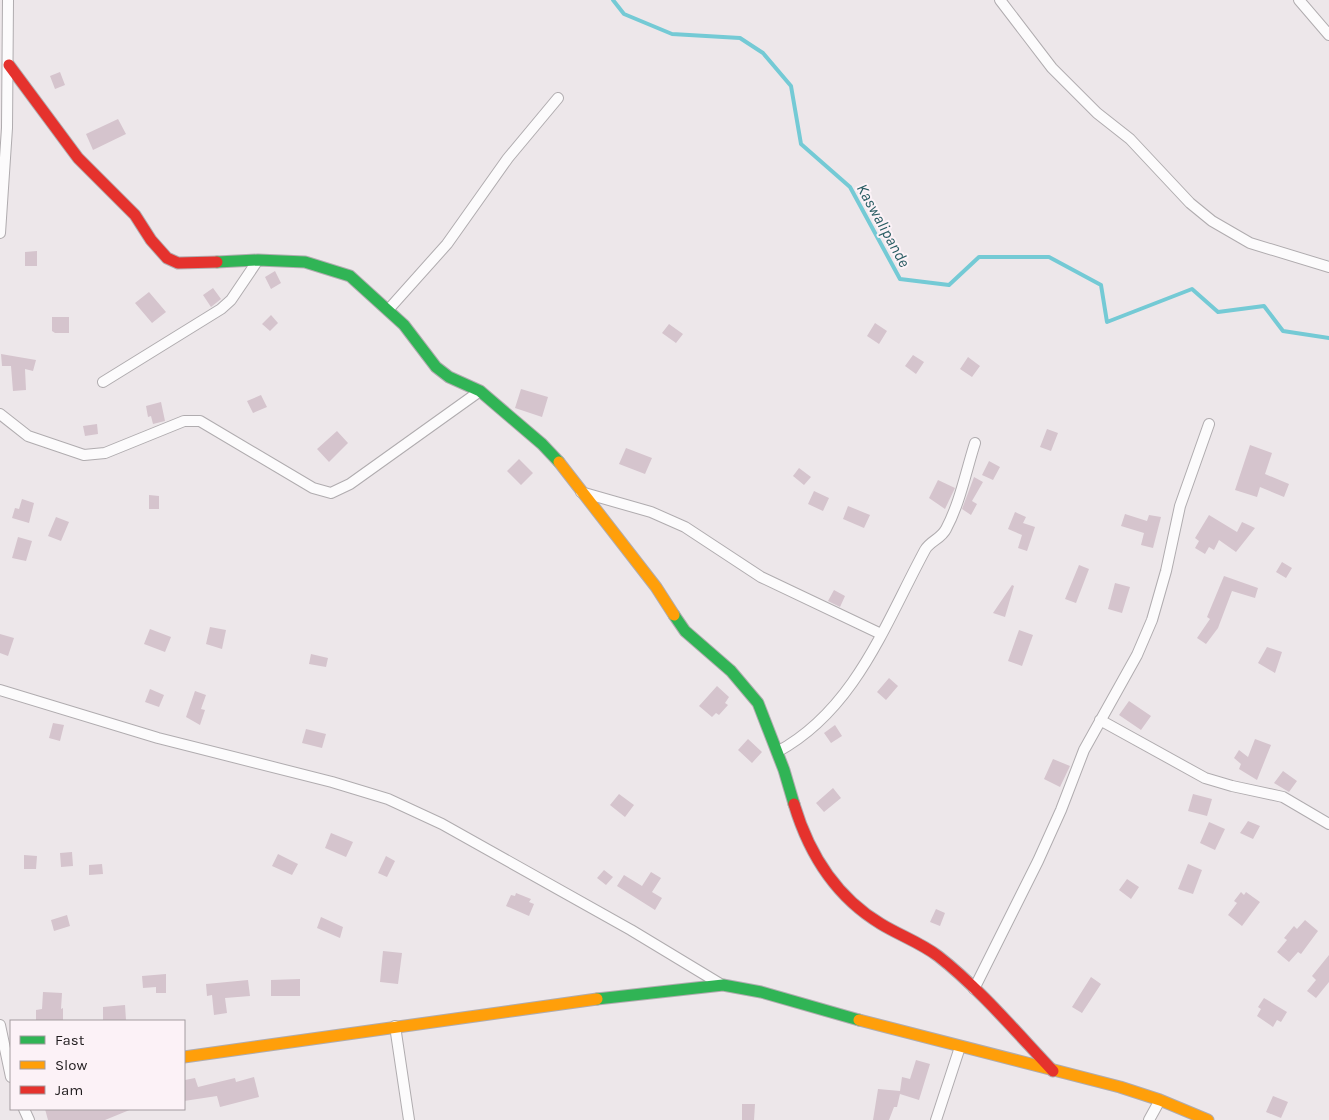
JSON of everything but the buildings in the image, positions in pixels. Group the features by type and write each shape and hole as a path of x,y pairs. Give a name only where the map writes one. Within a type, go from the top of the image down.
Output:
{"street":[{"path":"0,233 8,128 8,0"},
{"path":"1000,0 1032,45 1074,92 1130,139 1190,203 1205,215 1250,243 1329,267"},
{"path":"1299,0 1329,35"},
{"path":"9,65 78,158 134,215 151,240 167,258 178,263 190,264 258,260 305,262 338,270 356,281 404,325 436,367 449,377 480,391 550,452 656,587 685,631 749,689 761,709 804,833 828,878 857,907 880,923 937,954 974,989 1053,1071"},
{"path":"388,310 448,244 508,158 558,98"},
{"path":"103,382 222,309 231,300 258,260"},
{"path":"0,414 28,436 84,455 93,456 106,453 184,421 194,420 245,446 313,488 331,493 350,484 480,391"},
{"path":"974,989 1062,810 1084,750 1137,654 1152,620 1166,571 1180,506 1208,424"},
{"path":"777,752 797,742 833,710 848,692 926,549 940,538 947,528 975,443"},
{"path":"581,492 651,512 684,527 761,577 881,634"},
{"path":"0,690 158,738 332,782 395,802 442,824 631,930 723,985"},
{"path":"1100,720 1204,778 1283,797 1329,824"},
{"path":"185,1057 395,1026 691,987 723,985 761,992 819,1010 960,1048 1120,1087 1160,1100 1208,1120"},
{"path":"0,1025 8,1072"},
{"path":"395,1026 409,1120"},
{"path":"936,1120 960,1048"},
{"path":"1149,1120 1160,1100"}],"waterway":[{"name":"Kaswalipande","path":"613,0 624,14 672,34 740,38 763,53 791,86 801,144 850,187 900,279 949,285 979,257 1049,257 1101,285 1107,322 1192,289 1218,312 1264,306 1283,331 1329,338"}],"traffic: fast":[{"path":"217,262 258,260 305,262 350,276 404,325 436,367 449,377 480,391 542,444 559,462"},
{"path":"674,615 685,631 731,671 758,703 784,770 794,804"},
{"path":"597,999 723,985 761,992 859,1020"}],"traffic: slow":[{"path":"559,462 656,587 674,615"},
{"path":"185,1057 597,999"},
{"path":"859,1020 1120,1087 1160,1100 1208,1120"}],"traffic: jam":[{"path":"9,65 78,158 135,215 151,240 167,258 178,263 217,262"},
{"path":"794,804 816,857 826,873 851,901 881,924 931,951 953,968 997,1011 1053,1071"}]}
